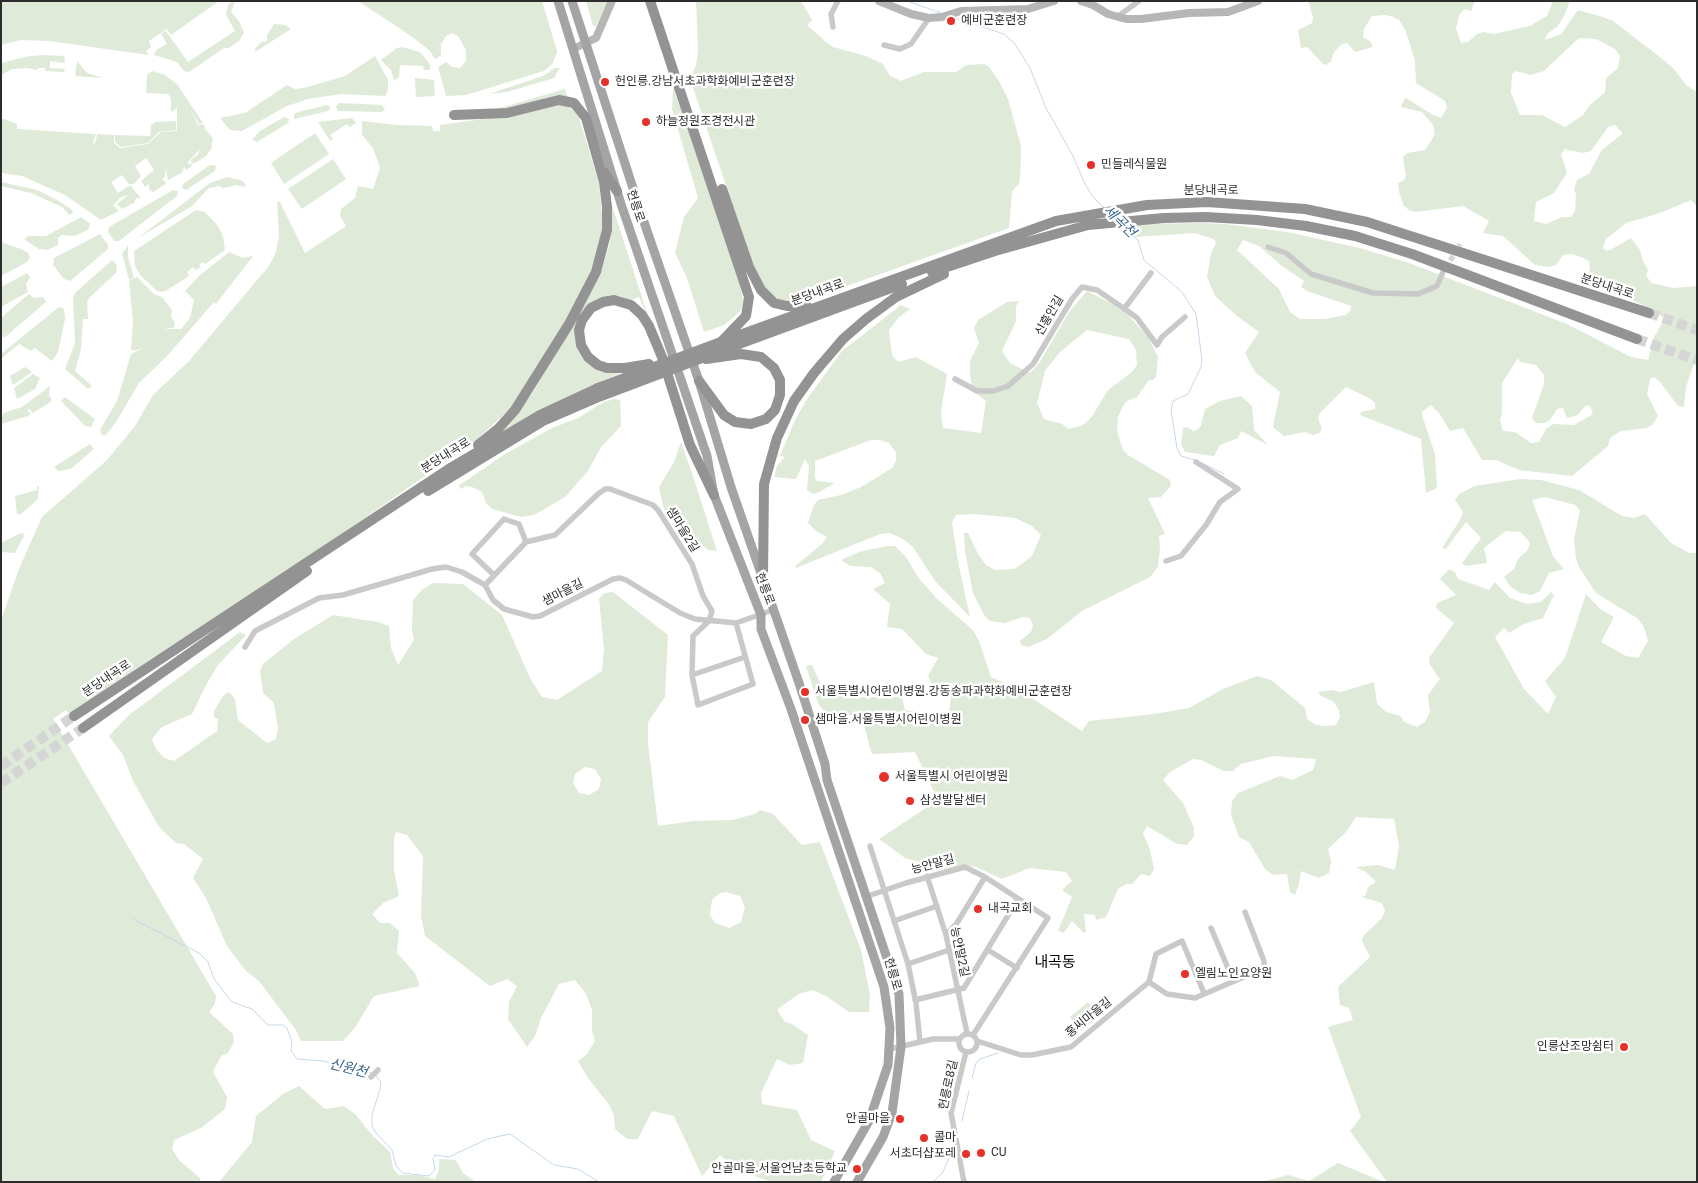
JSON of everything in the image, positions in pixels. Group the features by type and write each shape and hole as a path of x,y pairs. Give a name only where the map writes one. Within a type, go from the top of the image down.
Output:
{"highway":[{"path":"650,1 749,267 761,290 774,302 787,306 814,307"},
{"path":"657,1 749,297 746,316 738,341 774,368 780,380 780,395 775,410 766,419 751,424 735,422 724,415 698,381"},
{"path":"452,467 498,429 515,410 539,375 596,272 607,230 606,189 600,167 583,112 570,101 559,100 498,114 454,115"},
{"path":"593,143 595,121"},
{"path":"600,167 617,190"},
{"name":"분당내곡로","path":"74,716 452,467 540,415 600,392 702,360 738,341 814,307 1056,221 1146,205 1207,202 1249,204 1337,215 1408,234 1649,314"},
{"name":"분당내곡로","path":"83,728 305,572 455,474 543,421 666,358 722,340 738,341 995,251 1088,226 1119,222 1206,217 1306,226 1355,236 1412,254 1637,339"},
{"path":"763,577 764,484 780,431 794,402 814,373 843,339 896,297 995,251"},
{"path":"666,358 619,368 596,363 586,354 580,341 580,326 586,312 597,304 611,300 631,305 645,320 666,358 690,445 714,495"}],"main road":[{"name":"헌릉로","path":"558,1 617,190 707,456 714,495 761,614 761,629 791,709 884,987 890,1028 890,1049 876,1104 866,1128 834,1182"},
{"name":"헌릉로","path":"572,1 698,381 731,487 819,746 827,780 868,896 899,994 901,1047 892,1112 883,1137 857,1182"}],"street":[{"path":"573,49 586,44 598,35 612,1"},
{"path":"832,27 831,14 838,1"},
{"path":"879,1 911,14 929,18 942,17 962,11 1028,9 1054,1"},
{"path":"1081,1 1117,17 1141,19 1188,13 1228,12 1258,1"},
{"path":"1117,17 1139,1"},
{"path":"884,45 900,48 911,44 929,18"},
{"path":"1268,247 1286,252 1311,274 1373,293 1418,294 1437,286 1443,272"},
{"path":"1124,309 1151,273"},
{"name":"신흥안길","path":"955,379 977,391 994,391 1008,386 1033,364 1072,299 1082,286 1097,290 1137,318 1157,345 1171,328 1185,317"},
{"path":"1166,561 1181,556 1206,524 1220,502 1238,489 1196,462"},
{"name":"샘마을2길","path":"526,542 555,535 605,489 654,505 692,564 703,596 712,611 709,621"},
{"path":"485,585 526,542 519,524 504,519 472,554 494,575"},
{"name":"샘마을길","path":"245,647 255,631 320,598 343,595 432,569 446,567 462,572 485,585 493,600 504,609 533,617 540,616 613,579 620,578 680,613 709,621 736,623 773,610"},
{"path":"709,621 693,636 692,675 698,705 753,684 736,623"},
{"path":"692,675 745,657"},
{"path":"870,846 908,964 916,1000 920,1042"},
{"name":"능안말길","path":"868,896 965,866 1048,918 1017,968 970,1034"},
{"name":"능안말2길","path":"928,876 946,935 957,991 970,1034"},
{"path":"946,935 957,923 985,877"},
{"path":"916,1000 964,988 1018,899"},
{"path":"894,921 937,906"},
{"path":"1204,993 1182,940 1156,954 1149,982 1167,994 1195,998 1264,966 1261,952 1245,912"},
{"path":"1211,928 1233,980"},
{"path":"908,964 949,950"},
{"path":"988,950 1017,968"},
{"name":"홍씨마을길","path":"977,1041 1021,1055 1032,1056 1071,1046 1149,982"},
{"path":"890,1049 940,1039 959,1039 970,1034 977,1041 974,1049 966,1052 960,1047 959,1039"},
{"name":"헌릉로8길","path":"964,1182 951,1113 966,1052"},
{"path":"371,1076 378,1070"}],"green space":[{"path":"1,1 219,1 171,35 167,29 149,41 151,47 146,51 149,55 49,41 21,40 1,45"},
{"path":"235,1 231,12 239,21 244,32 240,40 229,48 224,48 189,72 184,71 177,62 154,55 156,50 167,44 161,34 166,31 188,62 235,31 226,15 228,5"},
{"path":"358,1 542,1 557,51 556,55 552,64 544,71 466,95 446,96 438,67 446,62 452,67 460,68 466,61 466,50 458,36 452,33 446,36 441,44 441,55 435,59 430,51 411,36"},
{"path":"586,1 609,1 596,26 593,26"},
{"path":"696,1 801,1 812,20 807,25 826,42 833,47 866,56 883,64 890,76 901,81 924,72 956,72 966,65 984,64 989,67 1008,99 1021,146 1019,184 1012,191 1009,228 805,301 781,301 775,298 758,280 690,79 696,65 698,51"},
{"path":"1308,1 1475,1 1471,11 1465,9 1459,15 1456,28 1461,43 1468,42 1477,34 1484,32 1494,34 1530,26 1547,16 1553,1 1570,1 1558,26 1547,34 1545,40 1561,34 1578,10 1603,17 1613,21 1661,58 1674,69 1686,85 1697,92 1697,206 1691,200 1660,213 1626,223 1606,239 1603,248 1607,251 1631,238 1640,250 1648,270 1646,275 1651,283 1673,288 1697,286 1697,354 1686,387 1684,407 1678,406 1654,377 1650,379 1647,394 1658,416 1652,425 1647,428 1621,431 1610,438 1608,446 1572,476 1519,470 1496,460 1482,460 1463,428 1450,431 1439,413 1431,405 1422,412 1422,415 1435,454 1437,488 1426,493 1421,439 1360,415 1361,412 1375,409 1375,403 1346,387 1320,413 1318,418 1322,429 1319,433 1313,435 1305,432 1284,436 1273,427 1280,392 1255,372 1245,353 1259,332 1237,316 1215,296 1207,277 1211,253 1216,243 1214,239 1194,233 1136,237 1129,232 1131,224 1225,224 1287,232 1360,248 1409,263 1567,324 1631,357 1648,360 1654,337 1665,318 1633,300 1586,282 1590,268 1589,261 1581,257 1571,254 1563,255 1556,265 1548,267 1535,265 1503,236 1483,233 1489,221 1463,206 1415,212 1404,206 1398,183 1404,180 1406,176 1403,157 1407,153 1425,150 1435,134 1433,125 1422,112 1401,107 1406,98 1441,118 1447,108 1445,101 1416,83 1415,61 1405,29 1399,20 1386,15 1372,16 1364,29 1363,37 1370,41 1373,47 1355,52 1347,43 1342,44 1334,52 1331,61 1326,65 1307,47 1301,48 1298,30 1312,23 1313,17","holes":["1579,38 1596,39 1615,49 1620,56 1618,68 1606,78 1605,92 1590,105 1583,115 1565,127 1542,115 1520,115 1511,93 1512,74 1516,71 1531,75 1544,71","1615,125 1622,134 1601,151 1589,174 1577,180 1574,190 1576,194 1575,211 1571,217 1562,217 1546,224 1534,221 1536,202 1554,193 1567,173 1561,154 1565,149 1583,153 1591,151 1608,127","1243,240 1259,246 1282,266 1304,281 1301,287 1307,291 1351,306 1350,311 1346,315 1325,319 1300,319 1290,312 1279,289 1237,250","1518,358 1520,362 1536,365 1544,375 1544,384 1532,418 1536,423 1545,423 1550,420 1557,409 1563,408 1567,418 1578,415 1586,405 1590,406 1593,414 1574,425 1553,424 1546,429 1539,442 1531,443 1515,432 1503,431 1500,420 1502,413 1502,383"]},
{"path":"274,24 285,25 291,29 255,52 255,49 261,42 267,41 267,35"},
{"path":"402,47 420,52 430,64 430,70 424,70 423,66 400,65 399,77 394,81 391,70 381,60 397,48"},
{"path":"30,56 64,56 65,63 50,61 50,68 65,69 64,72 45,71 45,68 38,68 37,70 27,68 12,69 1,75 1,63"},
{"path":"375,56 388,80 388,90 385,96 341,94 308,99 287,106 242,131 230,130 220,118 245,113 287,85 295,89 304,88 345,76"},
{"path":"77,61 87,73 103,78 75,76"},
{"path":"555,68 560,68 554,78 507,92 489,94 543,76"},
{"path":"152,71 165,75 177,84 203,123 199,124 189,107 198,125 204,124 205,129 213,138 211,149 206,156 195,163 191,163 191,160 198,154 200,149 187,163 193,165 186,170 184,167 182,173 168,180 166,170 177,166 165,170 165,177 162,179 166,183 153,192 149,190 149,184 145,187 141,181 154,170 146,158 135,166 141,176 134,184 129,184 122,175 111,182 118,193 129,186 134,187 132,188 141,198 136,198 134,203 122,209 117,204 128,195 121,197 113,205 119,211 101,220 65,195 22,176 1,173 1,118 17,124 17,129 96,134 92,146 96,141 97,134 114,135 114,143 120,148 148,144 161,132 177,131 177,108 171,112 171,98 168,94 146,93 147,75"},
{"path":"415,78 434,80 435,96 416,97"},
{"path":"673,87 739,275 743,300 741,310 735,316 724,325 704,332 687,278 675,253 684,217 698,198 672,109"},
{"path":"565,89 568,98 491,111 500,108"},
{"path":"339,103 382,105 385,110 382,112 338,111 336,107"},
{"path":"557,104 571,108 579,117 599,183 603,227 593,269 587,281 533,381 513,406 474,442 301,562 147,661 69,714 66,710 53,719 216,996 215,1004 209,1012 233,1034 234,1042 228,1053 221,1056 213,1072 227,1097 225,1109 201,1128 174,1140 172,1149 180,1161 200,1178 200,1182 1,1182 1,620 19,569 42,517 107,460 135,426 153,395 189,361 269,266 276,252 279,236 277,202 280,202 305,253 346,226 340,216 341,209 355,198 358,186 373,189 380,168 373,148 362,135 362,121 432,126 433,131 440,131 440,125 512,115"},
{"path":"327,105 331,107 328,111 294,119 294,114 298,112"},
{"path":"284,117 289,119 288,123 257,142 252,140 260,131"},
{"path":"352,118 356,123 350,127 347,124 330,135 333,139 330,141 318,122"},
{"path":"176,121 176,130 159,132 148,143 121,147 115,142 115,135 150,136 151,125 155,122"},
{"path":"315,133 329,154 284,184 271,163"},
{"path":"333,159 346,179 302,209 288,189"},
{"path":"210,165 216,166 215,171 186,190 182,188 183,184"},
{"path":"227,177 243,181 246,185 244,187 237,185 209,188 192,206 138,238 210,183"},
{"path":"1,182 37,190 59,201 72,210 73,213 69,215 62,207 31,193 1,186"},
{"path":"173,190 178,191 177,196 119,241 114,241 108,232 109,227"},
{"path":"611,202 649,319 639,297 631,300 610,295 597,300 584,310 582,356 627,370 567,397 497,434 532,394 600,276 610,242"},
{"path":"196,210 205,212 218,226 223,236 225,250 205,264 203,262 199,265 201,267 196,270 193,267 187,272 189,276 167,290 157,291 140,275 135,266 134,251"},
{"path":"81,217 90,224 89,229 75,236 61,235 58,238 58,245 47,250 39,249 24,239 28,236 46,236"},
{"path":"100,234 108,245 108,249 70,281 64,279 53,265 54,258"},
{"path":"1,242 21,249 28,253 30,258 27,262 1,276"},
{"path":"128,245 128,257 134,278 129,280 122,254"},
{"path":"229,252 243,258 253,256 216,304 214,302 168,355 139,383 116,422 106,435 102,435 100,430 117,401 131,354 143,348 134,351 131,349 133,322 129,281 137,277 154,294 162,297 172,310 171,317 175,323 174,328 168,328 163,332 168,329 181,329 190,318 194,300 185,291 199,276"},
{"path":"112,260 117,265 116,273 89,298 87,302 88,319 83,319 81,349 75,371 92,386 88,389 65,369 75,343 73,299 75,293"},
{"path":"27,273 30,277 26,284 28,292 1,307 1,287"},
{"path":"1087,291 1111,303 1128,315 1148,337 1158,357 1156,377 1153,380 1149,380 1137,397 1127,401 1123,406 1118,417 1117,431 1123,450 1128,455 1170,480 1171,486 1161,497 1148,498 1166,536 1164,534 1159,536 1158,567 1150,577 1082,611 1047,639 1028,647 1021,645 1020,641 1031,632 1033,625 1030,618 1023,617 1005,623 990,621 984,615 973,593 965,552 964,533 968,533 978,554 986,565 995,570 1014,569 1023,563 1032,556 1041,535 1032,526 1015,518 974,514 956,515 952,522 958,562 970,617 935,581 913,547 903,539 890,533 880,534 796,568 795,566 822,544 827,537 816,531 808,523 814,505 818,500 841,495 861,487 892,468 896,461 896,452 889,443 871,440 815,461 815,478 817,481 835,483 819,492 813,494 807,490 809,466 805,459 796,479 774,477 777,466 785,457 780,456 794,422 807,399 842,351 901,305 910,309 898,318 889,330 892,355 898,362 916,357 947,374 941,412 943,428 981,433 986,401 978,395 972,386 970,375 970,361 979,343 974,328 978,320 1007,302 1019,301 1016,306 1016,321 1002,351 1010,363 1030,373 1040,362 1069,312","holes":["1087,330 1129,339 1136,350 1137,365 1132,372 1108,390 1091,418 1083,425 1069,429 1062,424 1044,419 1037,403 1045,371 1060,352"]},
{"path":"29,294 34,298 43,297 46,302 4,338 1,334 2,317"},
{"path":"59,307 64,309 65,319 58,352 52,361 35,348 31,351 19,344 2,358 1,354"},
{"path":"25,367 32,372 13,385 10,376"},
{"path":"33,374 40,378 35,389 17,399 14,388"},
{"path":"50,386 49,395 52,401 33,413 28,408 31,414 28,416 1,424 3,413 22,407"},
{"path":"1241,396 1252,406 1254,430 1268,445 1241,431 1238,438 1220,445 1214,456 1185,452 1181,444 1183,428 1187,427 1193,431 1197,430 1201,426 1205,409 1220,401"},
{"path":"65,397 95,419 91,427 85,426 61,401"},
{"path":"614,399 620,400 621,426 601,447 588,471 565,497 543,510 533,515 521,517 492,509 486,503 482,492 472,487 465,486 462,489 458,486 505,454 552,428 578,418 604,402"},
{"path":"681,442 717,551 708,550 666,513 663,506 659,487 674,462"},
{"path":"90,444 94,449 71,469 58,471 54,467"},
{"path":"1520,479 1541,480 1579,490 1622,516 1634,518 1645,514 1671,543 1689,553 1697,553 1697,1182 1387,1182 1350,1131 1361,1117 1328,1027 1353,1020 1349,1008 1340,1005 1338,987 1370,957 1362,941 1364,935 1382,918 1385,911 1382,903 1361,897 1365,896 1368,887 1376,882 1366,872 1356,867 1378,865 1395,870 1399,846 1394,819 1356,817 1346,832 1328,849 1331,861 1329,873 1319,878 1301,871 1295,895 1290,892 1287,874 1273,875 1265,869 1249,842 1239,837 1231,815 1232,801 1238,793 1280,776 1292,780 1313,770 1316,759 1274,756 1241,764 1233,771 1224,771 1201,760 1193,759 1170,772 1163,780 1183,803 1194,828 1194,836 1187,845 1177,844 1147,826 1143,833 1150,850 1154,869 1150,876 1141,874 1132,884 1126,884 1118,889 1106,917 1096,920 1095,915 1084,914 1086,932 1084,933 1072,921 1064,933 1058,931 1072,897 1062,890 1072,881 1066,872 1030,868 1002,879 976,867 963,865 937,871 936,868 931,868 927,864 905,858 879,839 938,800 915,752 872,754 864,726 853,715 826,715 818,703 806,666 812,665 822,687 842,697 902,697 905,710 938,715 949,711 953,683 932,684 928,676 938,658 926,654 902,629 887,627 890,604 873,589 885,583 880,573 871,567 850,566 841,560 859,552 895,546 906,557 918,577 936,598 973,630 979,641 991,677 1018,689 1082,731 1089,721 1189,708 1223,689 1257,676 1271,680 1305,708 1307,719 1316,725 1324,726 1336,725 1340,717 1339,710 1333,701 1321,696 1318,692 1332,690 1341,692 1374,682 1377,704 1386,712 1401,716 1404,722 1417,727 1425,722 1430,712 1428,695 1440,679 1430,665 1429,658 1454,623 1436,608 1437,603 1456,595 1440,579 1449,569 1455,572 1458,579 1489,590 1495,582 1510,598 1527,604 1541,602 1551,592 1554,595 1543,618 1524,624 1509,633 1504,628 1495,637 1524,689 1548,714 1556,697 1545,681 1565,658 1586,594 1600,609 1614,617 1601,642 1626,656 1638,658 1648,641 1644,627 1637,618 1596,593 1579,567 1576,559 1574,539 1580,510 1575,505 1545,497 1532,500 1553,556 1564,569 1549,573 1540,591 1532,595 1520,593 1510,586 1504,577 1514,569 1518,559 1527,551 1530,543 1521,532 1506,531 1484,548 1487,563 1466,566 1462,563 1481,538 1466,522 1446,549 1442,548 1463,512 1455,500 1459,494 1475,486"},
{"path":"37,486 39,487 38,499 21,514 17,514 15,496 37,490"},
{"path":"21,533 24,536 15,553 1,552 1,543"},
{"path":"433,583 463,584 502,615 531,680 542,697 557,700 602,671 604,649 599,598 605,593 613,592 668,635 665,697 648,722 648,743 658,826 693,821 732,820 755,814 760,810 773,814 802,845 820,842 861,950 870,995 869,1012 849,1012 826,996 812,990 799,994 786,1003 777,1010 785,1022 792,1024 808,1035 803,1063 790,1065 777,1059 761,1093 762,1104 797,1110 811,1140 835,1151 821,1182 771,1182 736,1169 720,1155 702,1176 674,1116 652,1111 638,1139 627,1139 615,1129 614,1116 610,1106 588,1078 578,1061 587,1054 595,1041 592,1031 592,1010 586,994 575,980 559,984 541,1018 535,1036 527,1047 508,1019 509,1002 517,986 507,979 490,986 425,936 421,916 423,856 407,835 396,832 394,839 394,870 399,896 383,903 372,914 380,923 390,923 399,931 397,953 415,973 420,986 374,996 356,1026 343,1041 301,1041 296,1030 259,981 246,971 227,946 206,898 193,878 203,859 184,844 176,843 159,827 133,781 123,755 109,736 129,715 240,632 246,635 218,665 192,714 162,727 152,739 156,749 164,758 174,761 217,731 218,719 214,717 214,711 223,696 229,692 235,699 238,720 267,743 276,739 278,728 274,703 263,693 260,671 263,664 294,639 333,615 378,622 389,626 391,648 398,665 414,640 412,630 413,600 422,590","holes":["585,767 595,769 601,779 599,789 589,795 579,793 573,783 575,774","726,892 740,896 745,907 741,922 729,928 715,923 710,915 712,900 720,893"]},
{"path":"1088,1002 1099,1016 1081,1031 1070,1017"},
{"path":"299,1086 325,1109 344,1106 356,1115 372,1135 390,1152 393,1168 398,1175 418,1175 435,1179 439,1170 439,1159 456,1160 463,1173 476,1182 219,1182 252,1142 256,1116 283,1094"},
{"path":"1338,1163 1384,1182 1262,1182 1288,1175 1309,1181"}],"waterway":[{"name":"세곡천","path":"907,1 941,13"},
{"name":"세곡천","path":"952,17 1004,34 1015,44 1030,68 1046,108 1073,156 1085,184 1093,197 1105,209"},
{"name":"세곡천","path":"1124,227 1138,240 1144,260 1182,292 1196,314 1202,360 1201,367 1188,394 1173,401 1171,411 1177,448 1181,456 1194,460"},
{"name":"세곡천","path":"1200,462 1224,474"},
{"name":"신원천","path":"133,919 199,953 208,962 214,979 232,1002 252,1009 268,1025 283,1025 287,1028 292,1042 291,1051 297,1059 323,1061 372,1073"},
{"path":"972,1078 976,1063 980,1059 998,1053"},
{"name":"신원천","path":"375,1075 381,1082 372,1115 372,1126 392,1150 396,1166 403,1173 429,1176 435,1170 433,1159 435,1155 449,1157 487,1139 510,1134 554,1165 578,1169 599,1182"},
{"path":"962,1121 969,1091"},
{"path":"933,1182 943,1172 951,1152"}],"tunnel":[{"path":"1446,268 1460,244"},
{"path":"1649,313 1697,330"},
{"path":"1637,339 1697,360"},
{"path":"1,766 74,716"},
{"path":"1,783 83,728"}],"place":[{"name":"예비군훈련장","path":"951,21"},
{"name":"헌인릉.강남서초과학화예비군훈련장","path":"605,82"},
{"name":"하늘정원조경전시관","path":"646,122"},
{"name":"민들레식물원","path":"1091,165"},
{"name":"서울특별시어린이병원.강동송파과학화예비군훈련장","path":"805,692"},
{"name":"샘마을.서울특별시어린이병원","path":"805,720"},
{"name":"서울특별시 어린이병원","path":"884,777"},
{"name":"삼성발달센터","path":"910,801"},
{"name":"내곡교회","path":"978,909"},
{"name":"엘림노인요양원","path":"1185,974"},
{"name":"인릉산조망쉼터","path":"1624,1047"},
{"name":"안골마을","path":"900,1119"},
{"name":"콜마","path":"924,1138"},
{"name":"CU","path":"981,1153"},
{"name":"서초더샵포레","path":"966,1154"},
{"name":"안골마을.서울언남초등학교","path":"857,1169"}],"district":[{"name":"내곡동","path":"1055,963"}]}
